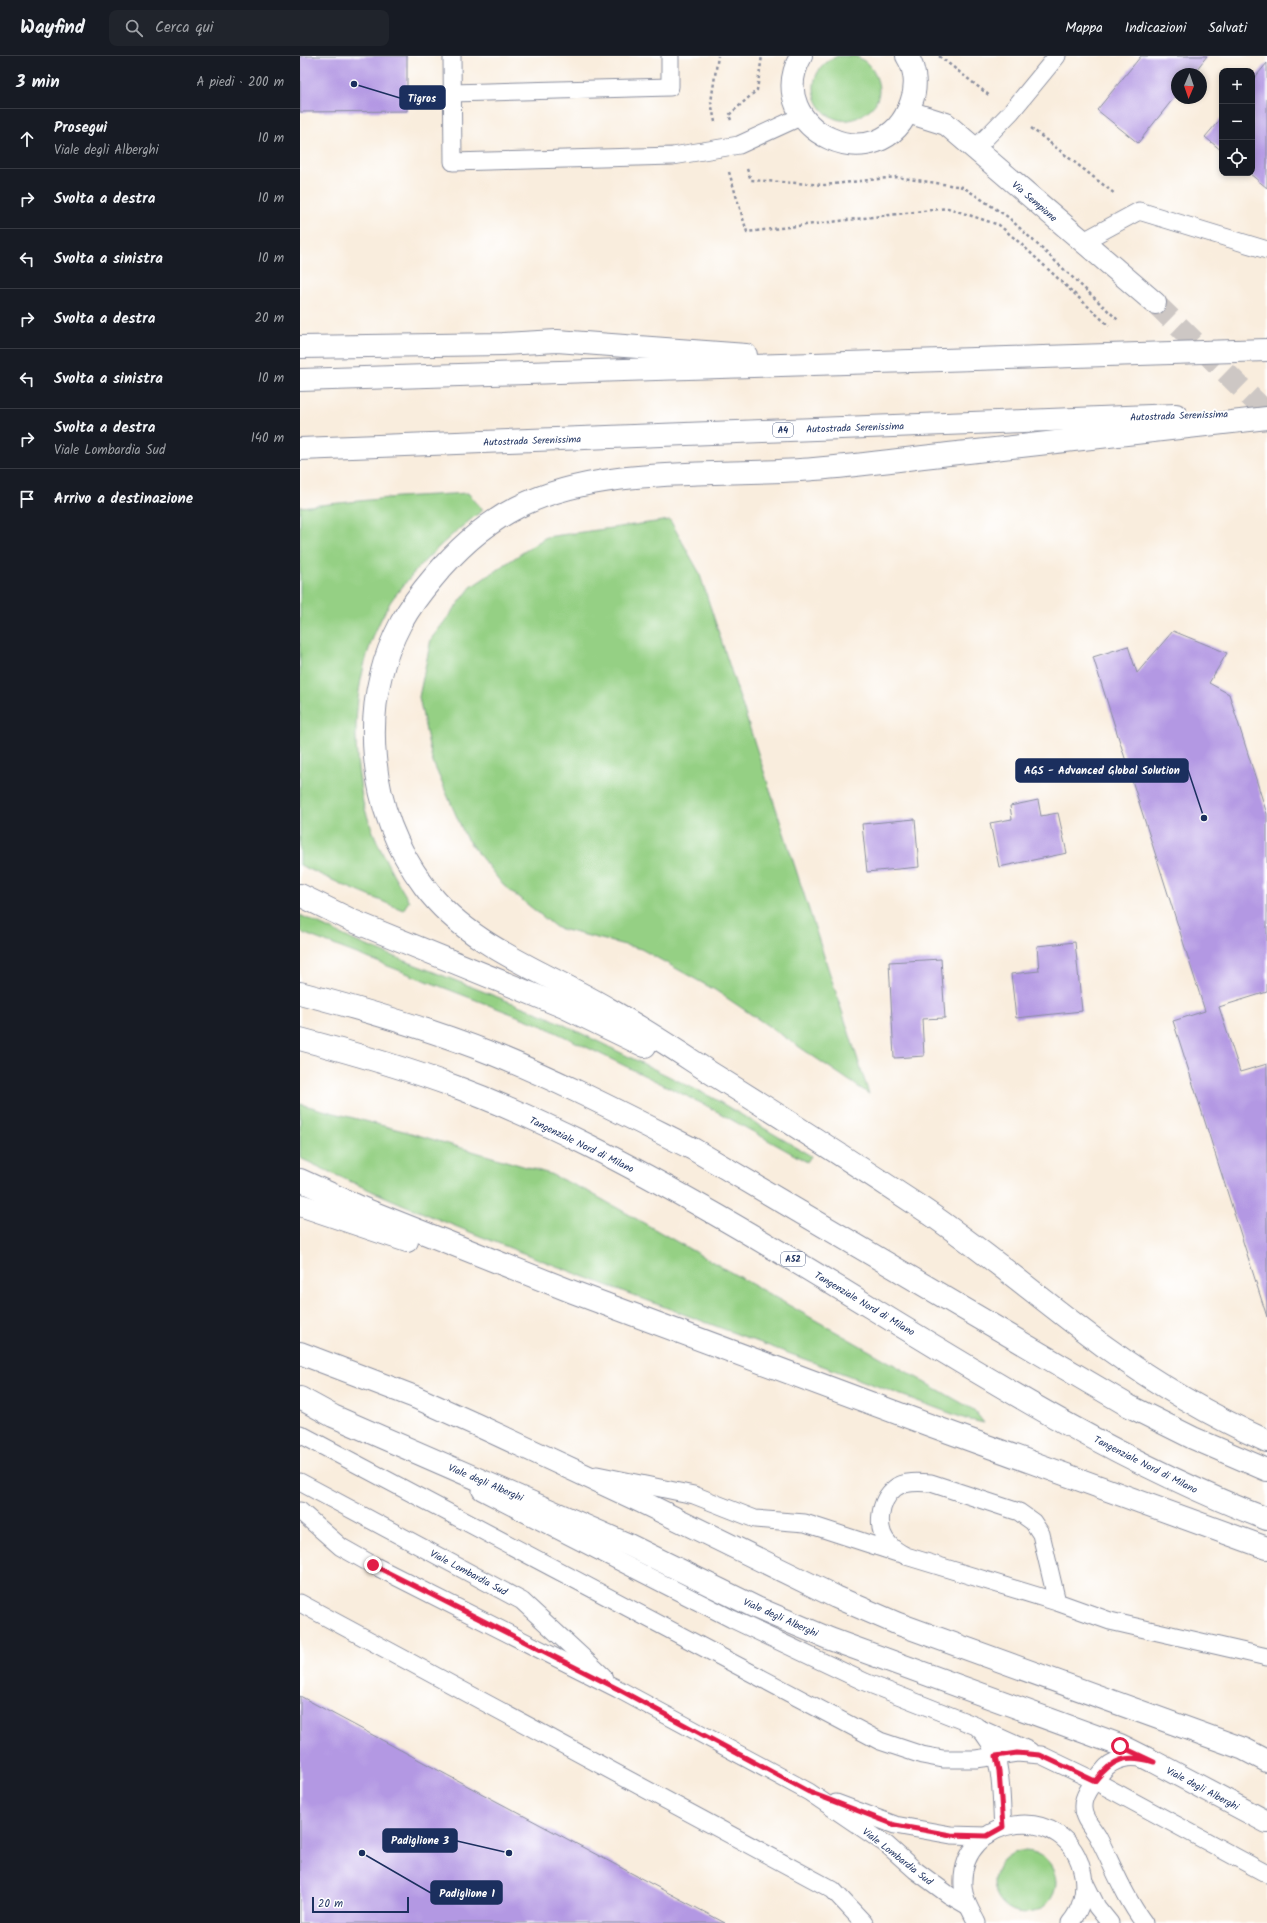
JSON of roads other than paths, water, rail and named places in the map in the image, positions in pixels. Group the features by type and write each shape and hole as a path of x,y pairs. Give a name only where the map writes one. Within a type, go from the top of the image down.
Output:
{"main road":[{"path":"801,56 797,63 793,82 795,99 802,116 814,130 830,140 847,145 866,144 883,138 893,131 908,112 914,96 915,77 907,56"},
{"name":"Via Sempione","path":"908,112 946,124 1155,303"},
{"path":"300,347 503,344 557,340 861,364"},
{"path":"300,380 861,364 1267,350"},
{"name":"Autostrada Serenissima","path":"300,449 1267,412"},
{"path":"1267,418 811,469 633,477 578,486 540,497 513,509 484,527 462,545 443,565 410,607 398,628 380,678 376,701 374,754 383,800 391,825 404,855 421,882 455,920 482,939 553,980 605,1007 790,1122 921,1207 972,1243 1103,1345 1148,1376 1228,1423 1267,1440"},
{"path":"300,895 353,921 564,1007 699,1072 790,1122"},
{"path":"300,993 357,1008 425,1029 493,1054 562,1084 629,1117 693,1149 1129,1406 1193,1438 1267,1470"},
{"name":"Tangenziale Nord di Milano","path":"300,1039 391,1065 458,1088 588,1146 722,1218 1065,1423 1149,1467 1234,1506 1267,1519"},
{"path":"300,1180 364,1210 573,1292 932,1426 1267,1548"},
{"path":"300,1205 357,1225 573,1292"},
{"path":"300,1353 415,1397 574,1470 836,1597 896,1623 1244,1749 1267,1761"},
{"name":"Viale degli Alberghi","path":"300,1398 333,1416 630,1544 757,1608 830,1639 1078,1729 1154,1762 1267,1822"}],"lane":[{"path":"452,56 452,162 673,156 739,145 802,116"},
{"path":"452,93 670,87 670,56"},
{"path":"974,149 1011,112 1057,56"},
{"path":"1082,242 1139,211 1267,250"},
{"path":"333,1416 732,1618 865,1682 976,1726 1095,1781 1267,1874"},
{"path":"300,1434 880,1741 922,1755 943,1759 961,1760 1017,1753 1040,1755"},
{"path":"574,1470 694,1495 755,1519 805,1523 906,1556 1057,1602 1110,1621 1267,1657"},
{"name":"Viale Lombardia Sud","path":"300,1482 522,1601 618,1689"},
{"path":"906,1556 897,1551 888,1543 883,1535 880,1516 883,1503 895,1488 904,1484 918,1482 931,1483 1019,1512 1033,1522 1041,1534 1057,1602"},
{"name":"Viale Lombardia Sud","path":"300,1511 341,1547 618,1689 809,1792 887,1845 915,1870 949,1895 968,1906"},
{"path":"300,1603 833,1890 864,1923"},
{"path":"976,1726 988,1738 996,1756 999,1771 1003,1827"},
{"path":"1144,1923 1131,1906 1097,1836 1085,1817 1082,1808 1083,1800 1106,1767 1122,1758 1141,1758 1154,1762"},
{"name":"Viale Lombardia Sud","path":"809,1792 895,1825 951,1835 987,1836"},
{"path":"977,1923 968,1906 963,1886 966,1867 974,1850 987,1836 1003,1827 1022,1823 1042,1826 1058,1834 1072,1848 1081,1865 1085,1884 1097,1907 1110,1923"},
{"path":"1070,1923 1075,1917 1082,1901 1085,1884"}],"tunnel":[{"path":"1155,303 1267,413"}],"place":[{"name":"Tigros","path":"354,84"},
{"name":"AGS - Advanced Global Solution","path":"1204,818"},
{"name":"Padiglione 1","path":"362,1853"},
{"name":"Padiglione 3","path":"509,1853"}]}
